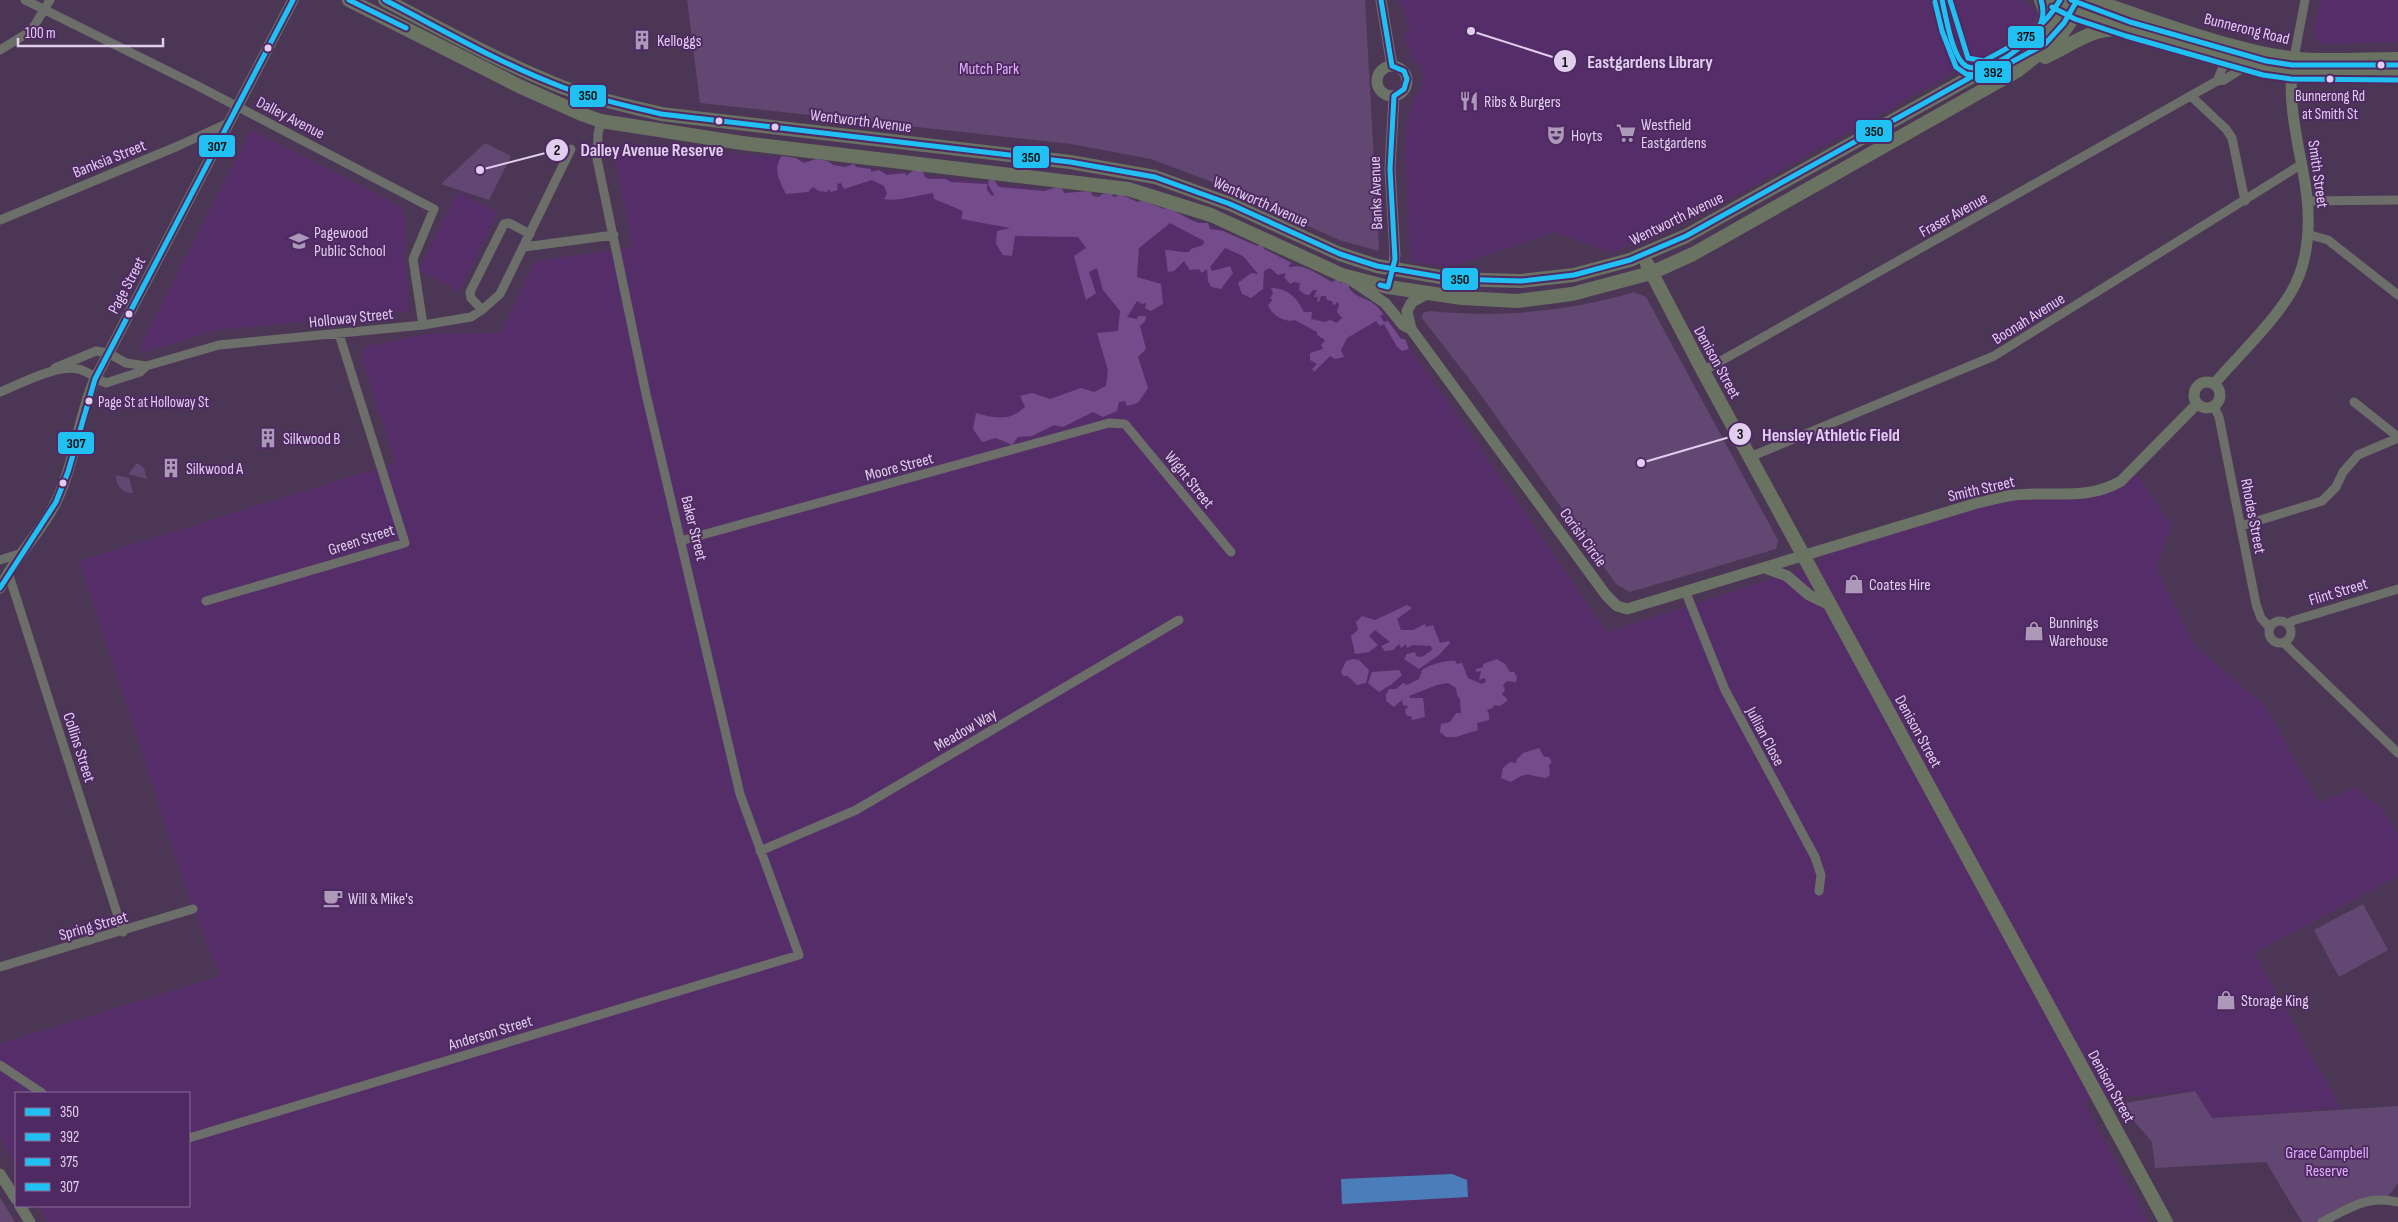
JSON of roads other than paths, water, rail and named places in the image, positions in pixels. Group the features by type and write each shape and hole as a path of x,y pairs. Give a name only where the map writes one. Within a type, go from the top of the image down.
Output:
{"main road":[{"name":"Wentworth Avenue","path":"349,0 520,86 584,116 602,121 742,143 1128,189 1211,215 1342,275 1388,287 1427,294 1480,300 1517,301 1572,294 1651,273 1726,236 2018,71 2060,38 2071,4"},
{"name":"Wentworth Avenue","path":"385,0 519,68 563,87 608,102 661,114 1070,162 1154,177 1230,204 1340,254 1393,270 1452,279 1521,281 1574,275 1644,255 1686,236 2007,57 2047,32 2071,4"},
{"path":"2007,57 2041,28 2046,15 2042,0"},
{"name":"Bunnerong Road","path":"2094,0 2292,65 2398,59"},
{"name":"Bunnerong Road","path":"2071,4 2128,30 2249,64 2292,65 2398,73"},
{"path":"2018,71 2092,33 2109,29 2128,30"},
{"name":"Baker Street","path":"602,121 608,102"},
{"name":"Denison Street","path":"1644,255 1651,273 1703,371 2166,1222"},
{"name":"Banks Avenue","path":"1388,287 1393,270"}],"street":[{"name":"Dalley Avenue","path":"25,0 434,209 412,259 423,325"},
{"path":"0,50 31,32 50,0"},
{"name":"Page Street","path":"0,588 19,554 56,502 74,450 86,400 95,379 293,0"},
{"path":"1381,0 1392,66"},
{"path":"2292,65 2305,0"},
{"path":"2217,82 2223,68 2220,56"},
{"name":"Fraser Avenue","path":"1703,371 2191,96 2224,80 2249,64"},
{"name":"Smith Street","path":"2214,384 2291,294 2300,272 2307,234 2309,201 2290,91 2292,65"},
{"path":"1392,66 1401,68 1407,77 1405,89 1394,96 1382,92 1377,80 1383,69 1392,66"},
{"name":"Banks Avenue","path":"1393,270 1395,259 1390,170 1394,96"},
{"path":"2191,96 2226,129 2232,138 2245,201"},
{"name":"Baker Street","path":"602,121 598,134 597,159 646,394 680,541 738,785 799,955"},
{"name":"Banksia Street","path":"0,220 178,146 228,123"},
{"name":"Holloway Street","path":"0,392 51,372 64,363 91,353 108,353 126,363 146,366 219,345 423,325 471,317 500,294 571,149"},
{"name":"Boonah Avenue","path":"1750,456 1994,356 2302,164"},
{"path":"2309,201 2398,200"},
{"path":"482,310 472,298 470,292 504,224 509,223 530,234"},
{"path":"2307,234 2328,240 2398,294"},
{"path":"524,247 614,235"},
{"name":"Corish Circle","path":"1342,275 1374,294 1385,303 1403,325 1411,329 1612,602 1626,609 1803,556"},
{"path":"1411,329 1407,310 1412,302 1427,294"},
{"name":"Green Street","path":"206,601 405,543 339,334"},
{"name":"Holloway Street","path":"51,372 79,369 95,379 106,383 140,372 146,366"},
{"path":"2206,382 2214,384 2220,395 2214,406 2203,408 2197,404 2193,396 2195,388 2206,382"},
{"path":"2241,526 2322,501 2336,488 2343,472 2358,455 2398,438 2354,402"},
{"name":"Smith Street","path":"1803,556 1976,504 2014,495 2077,494 2108,489 2121,481 2197,404"},
{"name":"Rhodes Street","path":"2214,406 2219,417 2258,612 2270,628"},
{"name":"Moore Street","path":"680,541 1109,424 1126,424"},
{"name":"Wight Street","path":"1126,424 1231,552"},
{"path":"0,560 19,554"},
{"path":"1765,568 1786,576 1809,595 1830,604"},
{"name":"Collins Street","path":"8,572 123,932"},
{"name":"Flint Street","path":"2288,625 2292,621 2398,589"},
{"name":"Jullian Close","path":"1686,592 1725,690 1815,857 1821,875 1818,891"},
{"name":"Meadow Way","path":"760,850 856,810 1179,620"},
{"path":"2277,622 2288,625 2291,634 2284,642 2277,643 2271,638 2270,628 2277,622"},
{"path":"2284,642 2398,753"},
{"name":"Spring Street","path":"0,967 123,932 193,909"},
{"name":"Anderson Street","path":"190,1138 799,955"},
{"path":"0,1065 40,1092"},
{"path":"0,1174 15,1197"},
{"path":"2325,1221 2365,1200 2386,1199 2398,1202"},
{"path":"21,1207 30,1222"}],"water":[{"path":"1452,1174 1467,1180 1468,1197 1342,1204 1341,1179"}],"place":[{"name":"Eastgardens Library","path":"1471,31"},
{"name":"Kelloggs","path":"642,40"},
{"name":"Bunnerong Rd at Smith St","path":"2330,79"},
{"name":"Ribs & Burgers","path":"1469,101"},
{"name":"Westfield Eastgardens","path":"1626,133"},
{"name":"Hoyts","path":"1556,135"},
{"name":"Dalley Avenue Reserve","path":"480,170"},
{"name":"Pagewood Public School","path":"299,241"},
{"name":"Page St at Holloway St","path":"89,401"},
{"name":"Silkwood B","path":"268,438"},
{"name":"Hensley Athletic Field","path":"1641,463"},
{"name":"Silkwood A","path":"171,468"},
{"name":"Coates Hire","path":"1854,584"},
{"name":"Bunnings Warehouse","path":"2034,631"},
{"name":"Will & Mike's","path":"333,898"},
{"name":"Storage King","path":"2226,1000"}],"park label":[{"name":"Mutch Park","path":"989,68"},
{"name":"Grace Campbell Reserve","path":"2327,1161"}]}
